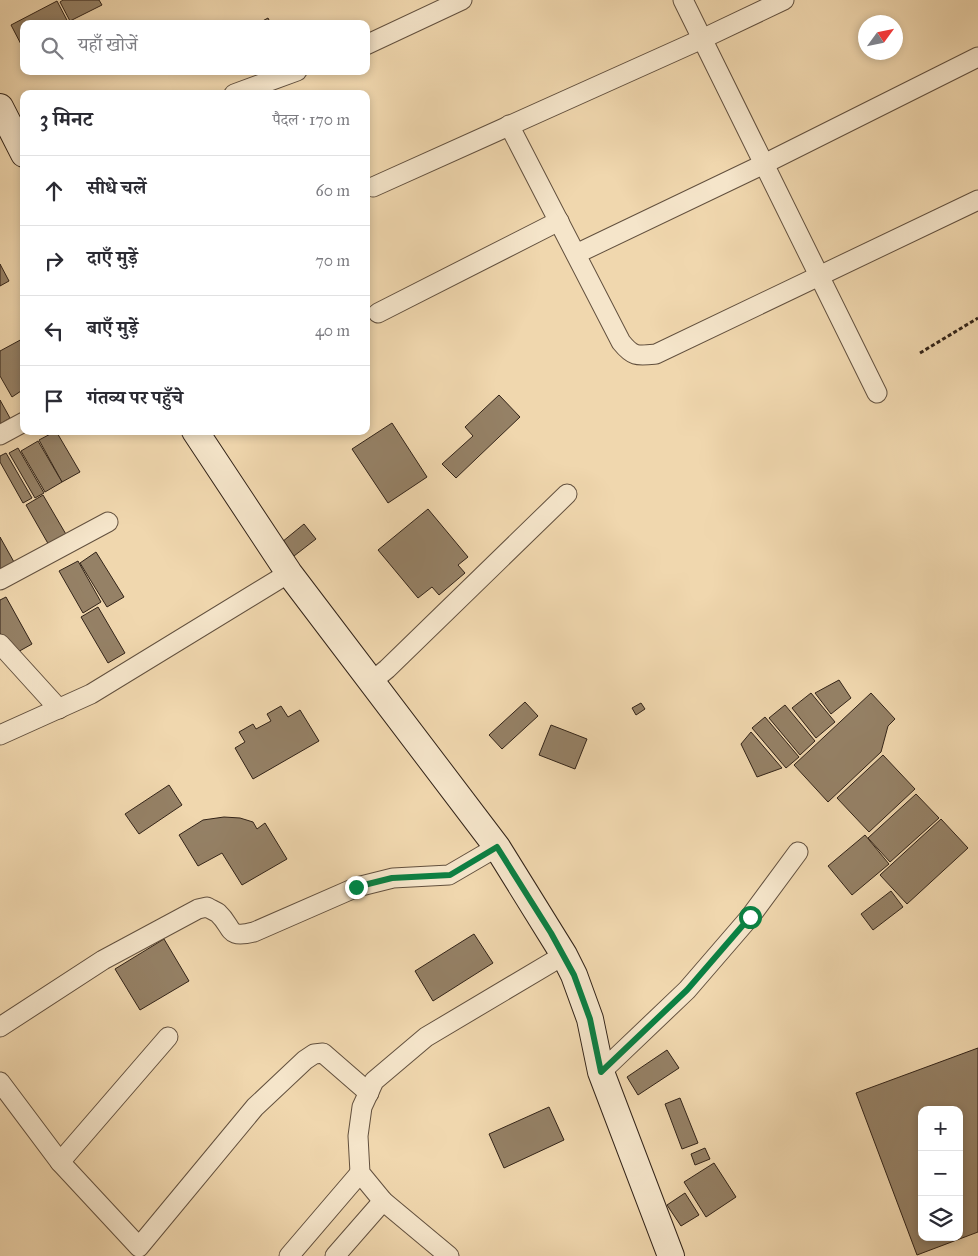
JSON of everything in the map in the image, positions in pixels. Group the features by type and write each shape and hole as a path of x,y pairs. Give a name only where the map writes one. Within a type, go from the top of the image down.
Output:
{"main road":[{"path":"0,107 13,145"},
{"path":"198,435 289,573 497,847 569,965 590,1019 601,1072 671,1256"}],"street":[{"path":"370,43 462,0"},
{"path":"683,0 877,393"},
{"path":"373,187 702,39 784,0"},
{"path":"576,254 764,164 978,57"},
{"path":"245,90 287,75"},
{"path":"509,125 621,342 628,351 638,356 656,354 978,200"},
{"path":"378,313 559,221"},
{"path":"0,435 20,424"},
{"path":"371,682 387,669 567,494"},
{"path":"0,580 108,522"},
{"path":"0,735 91,694 289,573"},
{"path":"0,644 59,709"},
{"path":"0,1027 103,960 198,910 207,907 218,913 232,932 242,935 254,932 356,887 392,878 450,875 497,847"},
{"path":"601,1072 687,990 750,917 798,852"},
{"path":"449,1256 383,1201 360,1173 358,1136 362,1107 374,1081 426,1037 569,965"},
{"path":"60,1162 168,1037"},
{"path":"0,1082 60,1162 144,1251 255,1107 309,1057 314,1054 323,1053 368,1093"},
{"path":"289,1256 360,1173"},
{"path":"335,1256 383,1201"}],"path":[{"path":"920,353 978,318"}],"building":[{"path":"63,0 99,0 102,5 69,20 60,2"},
{"path":"57,1 67,20 21,20"},
{"path":"20,20 20,42 11,25"},
{"path":"0,264 9,281 0,286"},
{"path":"20,340 20,392 12,397 0,376 0,351"},
{"path":"499,395 520,417 456,478 442,464 473,436 465,427"},
{"path":"0,400 10,418 0,424"},
{"path":"392,423 427,477 388,503 352,449"},
{"path":"48,435 58,435 80,472 62,482 39,440"},
{"path":"38,441 62,482 45,492 21,451"},
{"path":"18,448 44,493 35,498 9,453"},
{"path":"6,453 32,498 23,503 0,462 0,456"},
{"path":"43,495 67,536 50,547 26,505"},
{"path":"428,509 468,557 458,565 465,573 439,595 432,587 418,598 378,550"},
{"path":"304,524 316,539 294,556 282,542"},
{"path":"0,537 14,562 0,570"},
{"path":"96,552 124,597 107,607 80,563"},
{"path":"78,561 101,602 83,613 59,571"},
{"path":"6,597 32,644 16,653 0,633 0,600"},
{"path":"98,607 125,653 108,663 81,617"},
{"path":"839,680 851,698 831,714 815,693"},
{"path":"811,693 835,722 816,738 792,708"},
{"path":"871,693 895,719 888,726 881,752 828,802 794,765"},
{"path":"525,702 538,716 502,749 489,735"},
{"path":"641,703 645,709 636,715 632,708"},
{"path":"785,705 815,741 800,755 769,718"},
{"path":"281,706 288,717 300,710 319,741 253,779 235,748 245,742 239,732 253,724 256,729 271,721 267,714"},
{"path":"765,717 799,757 786,768 752,728"},
{"path":"551,725 587,739 575,769 539,755"},
{"path":"751,732 782,768 757,777 741,744"},
{"path":"883,755 915,789 869,832 837,798"},
{"path":"169,785 182,805 139,834 125,814"},
{"path":"916,794 939,818 890,862 868,838"},
{"path":"224,817 240,818 253,822 257,829 265,823 287,859 242,885 222,853 198,866 179,835 203,820"},
{"path":"941,819 968,848 907,904 880,875"},
{"path":"865,835 889,864 852,895 828,866"},
{"path":"891,891 903,907 873,930 861,914"},
{"path":"474,934 493,963 433,1001 415,971"},
{"path":"164,939 189,981 140,1010 115,969"},
{"path":"978,1048 978,1232 963,1238 963,1106 918,1106 918,1241 954,1241 917,1255 856,1093"},
{"path":"667,1050 679,1068 638,1095 627,1077"},
{"path":"680,1098 698,1143 682,1149 665,1104"},
{"path":"549,1107 564,1140 504,1168 489,1134"},
{"path":"705,1148 710,1159 695,1165 691,1154"},
{"path":"714,1163 736,1197 706,1217 684,1182"},
{"path":"685,1193 699,1215 681,1226 667,1205"}],"route":[{"path":"356,887 392,878 450,875 497,847 551,933 574,975 590,1019 601,1072 687,990 750,917"}]}
